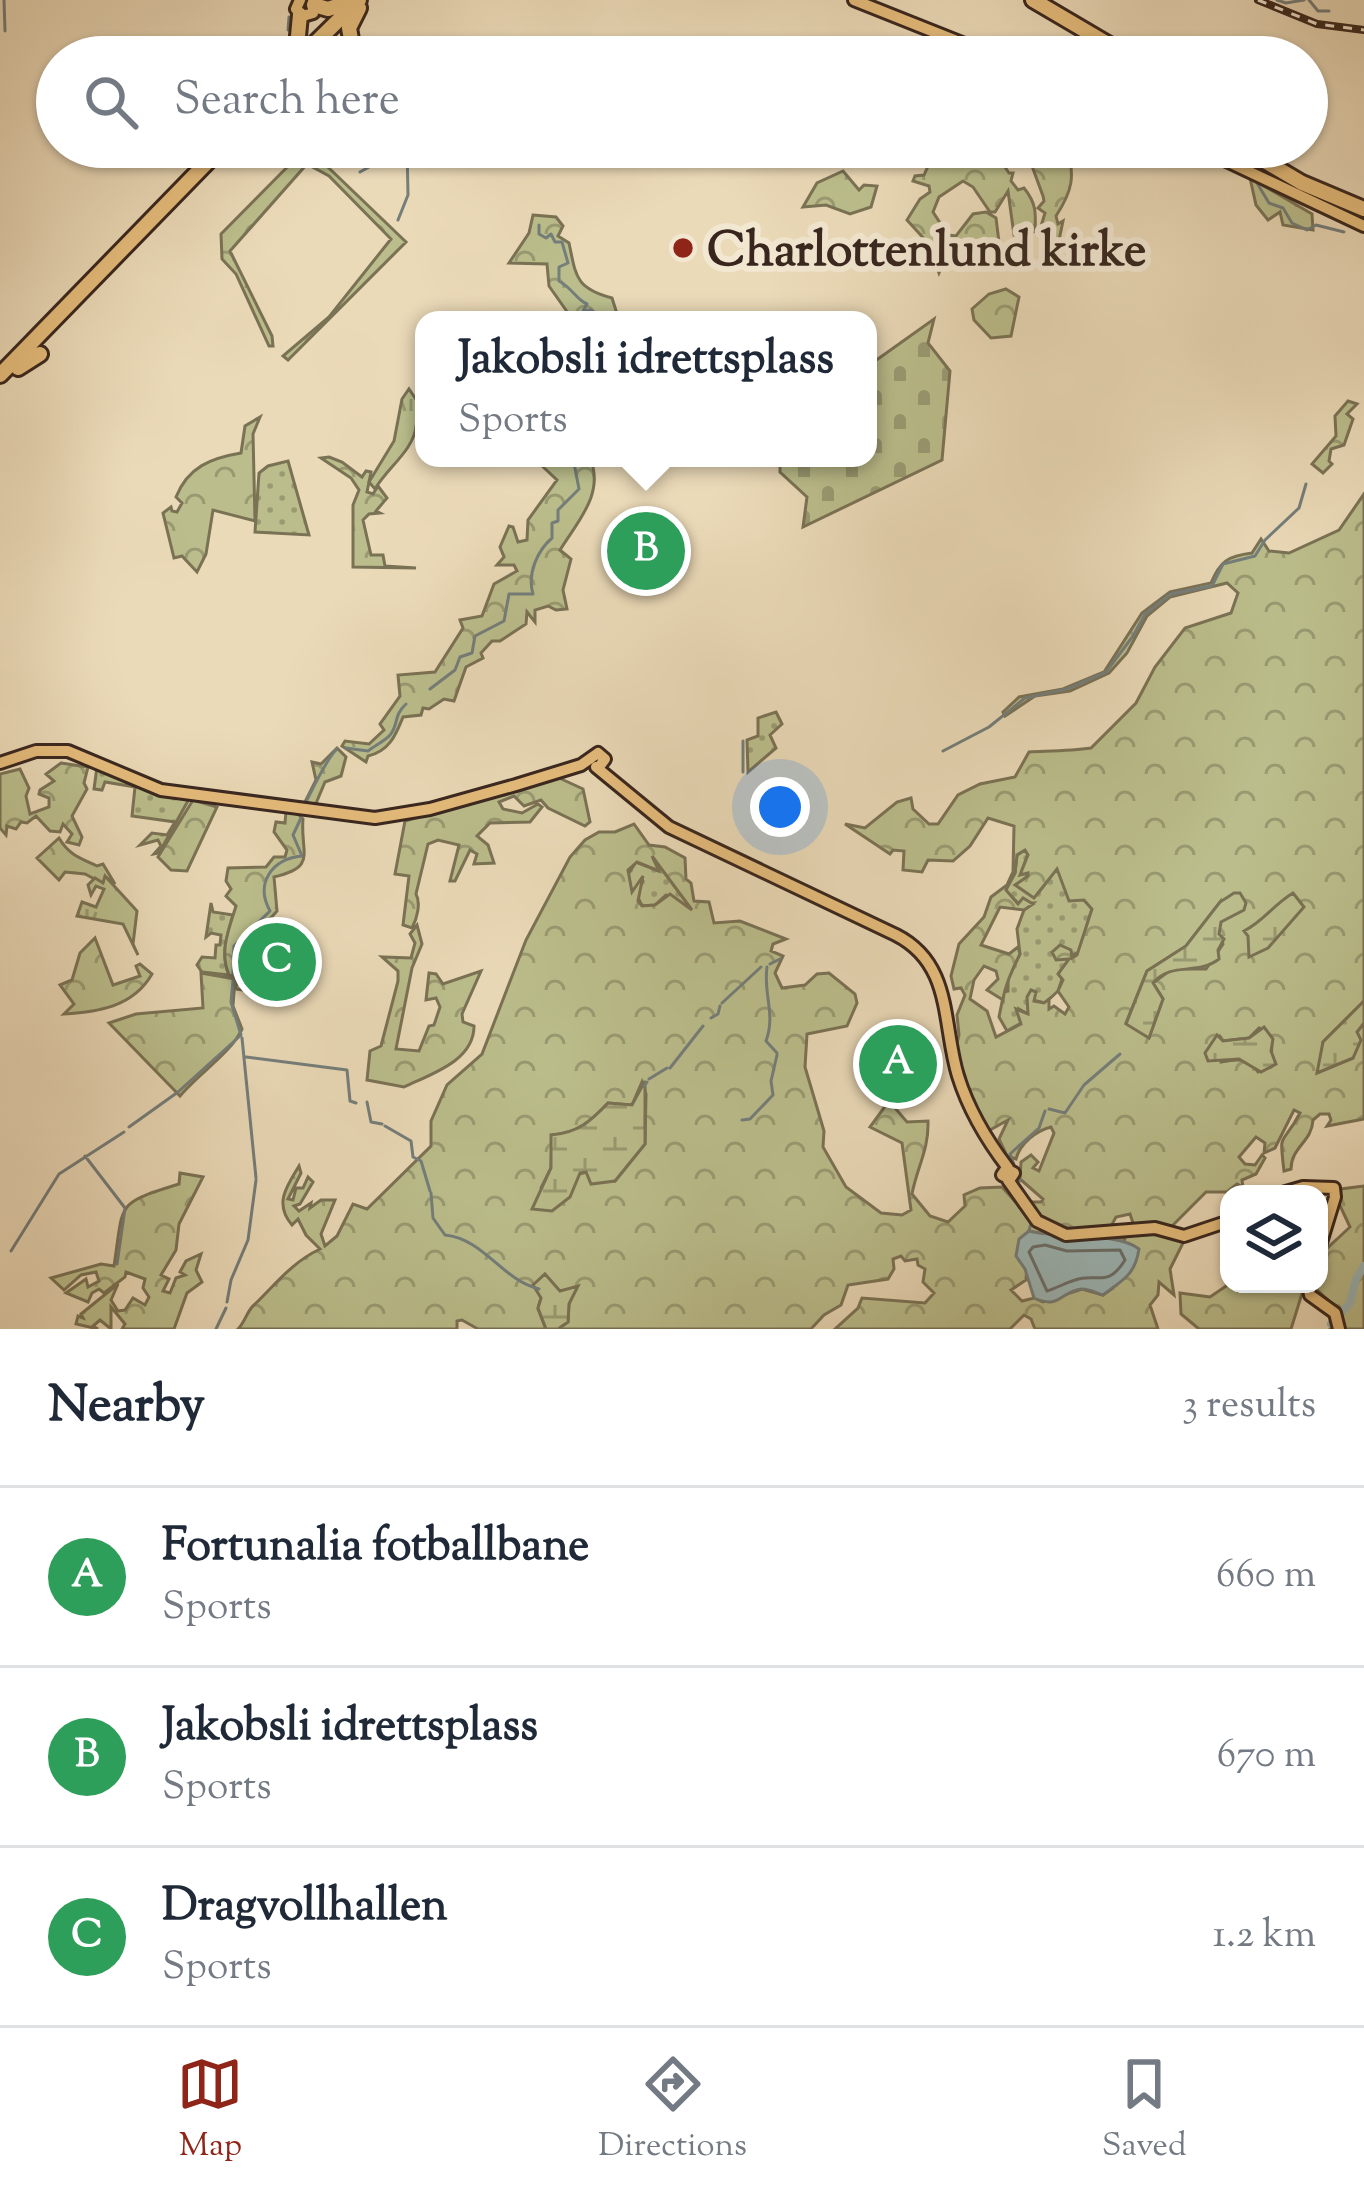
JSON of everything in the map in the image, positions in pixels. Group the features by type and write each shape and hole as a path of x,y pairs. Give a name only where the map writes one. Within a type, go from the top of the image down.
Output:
{"highway":[{"path":"1033,0 1094,36"},
{"path":"1052,0 1109,36"},
{"path":"312,6 360,1"},
{"path":"324,36 360,1"},
{"path":"350,36 360,1"},
{"path":"297,36 312,6"},
{"path":"307,36 312,6"},
{"path":"0,376 20,349 199,168"},
{"path":"0,376 200,168"},
{"path":"1282,168 1312,188 1364,205"},
{"path":"0,376 44,351 98,275"},
{"path":"0,356 20,349"}],"main road":[{"path":"854,0 942,36"},
{"path":"1241,168 1364,226"},
{"path":"0,764 36,751 68,751 157,787 372,817 425,810 596,766 669,827 896,935 922,952 940,982 960,1082 1037,1221 1072,1236 1155,1228 1184,1236 1220,1224"},
{"path":"1311,1293 1337,1321"}],"green space":[{"path":"286,168 303,168 230,251 273,346 236,274 222,259 221,234"},
{"path":"314,168 329,168 406,242 288,360 283,356 329,317 391,239 329,176"},
{"path":"927,168 1006,168 1013,173 1011,181 1018,190 1024,188 1031,198 1035,231 1014,235 1008,191 995,212 990,212 973,187 963,181 939,197 933,212 948,235 956,236 973,214 986,212 996,218 999,242 989,268 966,250 944,262 939,273 928,243 907,220 930,192 929,186 913,181"},
{"path":"1033,168 1071,168 1071,183 1056,216 1058,224 1063,221 1059,240 1048,247 1041,226 1045,213 1038,208 1043,196"},
{"path":"843,171 859,190 864,185 877,186 871,207 850,214 826,205 803,207 817,183"},
{"path":"1250,178 1312,214 1313,230 1283,225 1280,212 1268,220 1256,205"},
{"path":"533,215 556,217 563,226 558,236 569,243 579,279 612,298 616,311 567,311 549,286 547,264 509,263 529,233"},
{"path":"1006,289 1019,297 1011,336 991,338 974,320 972,309 989,294"},
{"path":"934,319 928,343 950,371 942,460 803,527 807,497 780,467 877,467 877,360"},
{"path":"409,389 415,398 414,435 375,489 369,482 394,441 402,399"},
{"path":"1348,401 1357,404 1347,414 1353,419 1344,445 1331,449 1332,464 1323,473 1312,464 1336,436 1335,416"},
{"path":"260,417 253,434 255,521 213,510 206,554 197,572 182,556 174,558 163,513 171,507 177,512 182,503 176,497 194,471 210,461 241,453 245,426"},
{"path":"329,457 362,477 371,472 367,492 373,494 378,486 387,498 376,511 380,513 363,520 371,555 383,555 385,566 416,568 353,567 353,505 359,490 351,478 321,458"},
{"path":"288,461 309,535 255,532 259,473"},
{"path":"543,467 593,467 594,471 592,495 560,550 571,559 563,590 567,609 535,610 535,622 527,612 526,624 492,641 481,653 483,658 466,667 454,701 444,699 423,708 421,715 403,717 391,741 366,762 342,746 345,741 369,744 384,730 380,724 400,696 398,675 435,672 463,628 460,620 482,616 494,584 517,571 514,565 497,565 504,557 500,547 509,526 518,542 527,540 528,520 557,480"},
{"path":"1364,494 1364,1001 1323,1042 1319,1072 1353,1058 1357,1032 1364,1023 1364,1119 1327,1126 1329,1114 1320,1114 1294,1155 1291,1169 1284,1171 1282,1143 1300,1113 1294,1110 1275,1148 1264,1153 1265,1143 1256,1137 1239,1157 1255,1165 1262,1155 1265,1158 1256,1174 1242,1180 1243,1185 1220,1185 1220,1192 1206,1192 1172,1226 1134,1226 1130,1214 1116,1217 1110,1228 1054,1224 1027,1202 1043,1199 1020,1179 1021,1162 1031,1155 1038,1162 1033,1168 1039,1171 1054,1133 1051,1127 1029,1139 1016,1159 1007,1156 999,1139 1008,1120 990,1130 986,1127 962,1079 965,1076 955,1051 957,1015 965,995 961,988 954,989 951,976 959,944 984,917 991,897 1007,885 1013,872 1014,826 988,818 970,846 953,861 928,860 922,872 903,870 904,851 890,854 845,824 865,828 897,802 911,798 913,809 929,824 938,824 958,795 980,784 1015,777 1029,752 1091,748 1136,703 1155,667 1185,628 1231,613 1238,593 1227,583 1170,597 1147,616 1127,653 1109,673 1070,691 1035,696 1005,716 1003,712 1019,697 1063,689 1104,672 1142,613 1170,592 1211,583 1222,565 1252,553 1261,539 1269,551 1289,553 1339,530","holes":["1025,850 1028,855 1020,875 1028,876 1015,885 1034,898 1057,869 1069,901 1084,900 1092,909 1077,955 1072,958 1071,950 1060,945 1052,952 1056,960 1069,959 1058,974 1063,980 1058,991 1069,1007 1065,1014 1054,1006 1049,1009 1049,999 1034,1001 1036,992 1031,990 1028,1014 1016,1009 1021,1024 996,1037 987,1011 970,999 974,980 984,966 996,971 998,979 987,990 1003,1000 1020,954 1018,947 1009,954 981,945 1000,907 1024,910 1033,904 1023,898 1018,904 1006,890 1017,855","1220,902 1223,944 1206,969 1172,969 1153,983 1163,999 1149,1037 1126,1023 1147,971 1186,946","1259,1028 1272,1039 1271,1067 1258,1072 1246,1061 1221,1062 1219,1035 1222,1041 1249,1038"]},
{"path":"625,523 679,532 670,535 672,545 627,535 619,559 663,569 657,587 641,568 610,563 612,532"},
{"path":"627,535 674,546 663,569 619,559"},
{"path":"776,712 782,724 770,735 776,748 748,772 747,740 758,736 758,718"},
{"path":"337,748 346,757 341,776 325,782 314,808 303,806 316,780 312,762 321,764"},
{"path":"61,763 88,767 87,789 72,816 82,837 79,845 67,842 72,834 63,824 60,832 50,831 36,816 16,829 7,826 6,835 0,828 0,774 20,769 29,788 30,814 49,807 49,798 39,794 40,790 54,781 46,774"},
{"path":"97,767 189,799 159,853 154,854 161,846 158,840 140,845 152,833 167,835 175,822 132,816 135,787 105,782 102,790 94,789"},
{"path":"557,777 583,789 590,822 585,826 541,800 524,806 514,796 499,802 503,809 522,813 538,804 542,807 530,822 490,823 477,836 488,845 494,863 474,864 477,854 470,850 455,881 450,881 459,845 438,840 428,844 415,920 412,928 403,925 409,876 395,874 405,821"},
{"path":"193,800 217,807 187,871 171,870 158,857"},
{"path":"286,812 303,819 302,863 274,877 277,911 240,947 235,976 229,975 225,949 236,906 226,896 231,889 226,881 228,868 266,867 274,857 285,857 287,850 274,832 276,822 285,823"},
{"path":"634,824 649,845 685,858 694,901 709,902 714,923 740,921 786,939 773,944 771,951 783,956 775,973 782,988 805,985 817,974 829,973 855,994 857,1003 847,1026 807,1034 805,1067 824,1131 823,1147 846,1187 881,1213 902,1215 911,1210 902,1143 870,1127 889,1101 907,1122 928,1121 912,1194 930,1216 948,1222 965,1206 964,1195 1002,1187 1040,1229 1153,1232 1184,1241 1170,1269 1174,1295 1159,1282 1158,1295 1150,1305 1158,1329 1035,1329 1024,1315 1010,1329 835,1329 862,1298 925,1303 934,1293 923,1282 925,1269 917,1259 905,1261 901,1256 893,1259 888,1279 848,1285 841,1305 811,1329 558,1329 568,1322 569,1304 560,1291 541,1298 538,1309 546,1329 478,1329 462,1320 457,1321 457,1329 238,1329 284,1274 320,1249 298,1219 292,1225 284,1210 286,1188 299,1166 301,1173 288,1199 293,1200 296,1188 303,1188 308,1177 313,1182 294,1206 299,1211 311,1203 310,1208 321,1200 335,1200 321,1234 325,1246 337,1236 353,1204 367,1209 431,1146 431,1121 447,1085 482,1054 526,940 570,857 599,832","holes":["652,856 692,910 670,894 655,905 642,906 638,901 643,876 632,892 628,870 637,862 659,871","642,1082 645,1144 615,1181 586,1172 542,1186 551,1168 552,1135 583,1125 608,1103 632,1105","1029,1231 1068,1239 1125,1238 1113,1288 1103,1295 1082,1289 1043,1302 1022,1301 1011,1290 1026,1280"]},
{"path":"59,838 75,855 97,866 103,864 115,884 107,878 102,883 85,874 65,872 59,880 37,858"},
{"path":"1025,850 1025,880 1039,892 1057,868 1075,898 1092,909 1079,952 1066,958 1058,991 1045,1003 1033,1000 1028,1014 1019,1009 1021,1023 1007,1031 999,1017 1004,992 1020,954 1017,929 1024,910 1033,903 1019,904 1005,890 1015,873 1017,855"},
{"path":"652,856 693,910 666,895 655,905 642,906 637,895 643,880 633,894 627,876 636,862 656,870"},
{"path":"105,876 137,911 133,944 138,955 123,924 77,916 82,902 96,907 104,889 96,886 91,895 88,885 95,878 103,883"},
{"path":"1240,893 1246,903 1244,910 1221,922 1219,934 1224,939 1219,959 1168,972 1153,983 1163,999 1149,1038 1126,1024 1147,971 1186,946 1220,902"},
{"path":"1293,893 1304,907 1268,948 1249,957 1244,931"},
{"path":"211,903 213,912 233,915 225,952 229,975 202,972 197,965 202,957 215,958 216,945 220,945 221,935 206,937"},
{"path":"417,925 422,944 412,968 396,1049 419,1051 429,1026 434,1025 440,1007 436,998 426,1000 429,973 443,984 481,971 462,1014 463,1022 474,1026 472,1038 449,1065 404,1087 367,1080 370,1051 381,1046 398,981 398,971 382,957 411,958 415,943 410,934"},
{"path":"95,938 113,985 140,976 136,966 140,964 152,974 125,1001 64,1014 74,1004 60,985 72,980 80,953"},
{"path":"256,939 297,948 288,997 236,989 238,954"},
{"path":"201,973 235,979 233,1006 242,1029 180,1096 109,1023 136,1014 203,1008"},
{"path":"1364,1001 1364,1023 1357,1032 1361,1040 1353,1058 1317,1073 1323,1042"},
{"path":"1264,1027 1273,1039 1276,1064 1261,1072 1239,1059 1208,1061 1205,1053 1217,1035 1223,1041 1249,1038"},
{"path":"645,1081 645,1144 615,1181 591,1184 586,1172 580,1173 570,1197 552,1211 532,1209 551,1168 551,1135 583,1125 608,1103 632,1105"},
{"path":"1102,1138 1107,1145 1127,1145 1114,1171 1104,1162 1110,1153 1096,1154 1087,1169 1109,1191 1108,1197 1087,1188 1079,1176 1091,1145"},
{"path":"180,1173 203,1177 179,1224 176,1250 161,1275 169,1279 163,1291 170,1293 176,1278 185,1275 180,1272 186,1261 201,1254 196,1270 202,1282 187,1293 174,1329 122,1329 125,1324 111,1307 111,1329 100,1320 93,1326 98,1329 76,1324 78,1316 83,1318 81,1314 118,1284 111,1300 118,1311 125,1310 133,1298 145,1305 149,1297 143,1288 145,1279 126,1272 104,1293 99,1289 92,1293 88,1302 66,1293 86,1279 88,1287 99,1281 96,1272 81,1275 64,1290 51,1278 101,1264 114,1266 126,1208 143,1196 179,1184"},
{"path":"1364,1186 1364,1329 1330,1329 1343,1314 1321,1293 1328,1293 1328,1247 1350,1227 1336,1197 1341,1189"},
{"path":"545,1274 560,1291 578,1286 569,1304 568,1322 558,1329 546,1329 538,1308 541,1298 533,1285"},
{"path":"1220,1290 1302,1293 1291,1329 1199,1329 1181,1314 1180,1293 1210,1297"}],"water":[{"path":"1029,1231 1117,1240 1139,1249 1131,1271 1103,1295 1082,1289 1043,1301 1034,1298 1016,1256 1019,1239"}],"waterway":[{"path":"4,0 5,31"},
{"path":"1277,0 1304,0"},
{"path":"1309,0 1318,11 1329,11"},
{"path":"288,30 289,17"},
{"path":"360,172 367,168"},
{"path":"398,220 408,195 407,168"},
{"path":"1257,183 1269,203 1283,208 1292,223 1307,230 1316,225 1344,232"},
{"path":"539,225 539,234 546,238 551,234 555,242 562,242 568,263 559,267 559,281 587,304 583,311"},
{"path":"583,311 593,311"},
{"path":"430,689 455,670 460,657 472,653 475,636 504,621 509,594 533,594 532,571 552,538 552,523 579,489 575,467"},
{"path":"943,751 989,727 1025,698 1067,689 1106,672 1145,614 1171,594 1212,586 1223,564 1255,556 1299,508 1306,484"},
{"path":"346,748 368,751 385,739 406,704"},
{"path":"743,741 743,772"},
{"path":"306,802 337,749"},
{"path":"233,973 234,946 270,911 264,891 269,874 282,862 302,856 293,835 301,818"},
{"path":"770,964 780,959"},
{"path":"722,1003 761,967"},
{"path":"767,967 770,1022 766,1041 777,1053"},
{"path":"129,1127 178,1092 241,1035 231,1002 233,981"},
{"path":"711,1018 720,1006"},
{"path":"670,1068 703,1026"},
{"path":"242,1038 256,1178"},
{"path":"1049,1109 1065,1113 1084,1085 1120,1054"},
{"path":"742,1120 750,1119 773,1095 777,1055"},
{"path":"246,1057 347,1070 350,1101 356,1103"},
{"path":"649,1079 667,1068"},
{"path":"644,1086 647,1082"},
{"path":"367,1102 371,1122 382,1124"},
{"path":"1020,1181 1010,1154 1039,1128 1045,1111"},
{"path":"385,1126 411,1141 413,1157 421,1161 430,1191"},
{"path":"11,1251 59,1174 124,1132"},
{"path":"85,1156 125,1208 117,1264"},
{"path":"227,1302 248,1240 256,1180"},
{"path":"431,1193 433,1218 445,1235 471,1244 514,1277 539,1289"},
{"path":"1029,1231 1032,1220"},
{"path":"1331,1324 1350,1303 1364,1266"},
{"path":"216,1329 226,1308"}],"railway":[{"path":"1258,0 1317,24 1364,30"}],"place":[{"name":"Charlottenlund kirke","path":"683,248"},
{"name":"Jakobsli idrettsplass","path":"646,551"},
{"name":"Dragvollhallen","path":"277,962"},
{"name":"Fortunalia fotballbane","path":"898,1064"}]}
